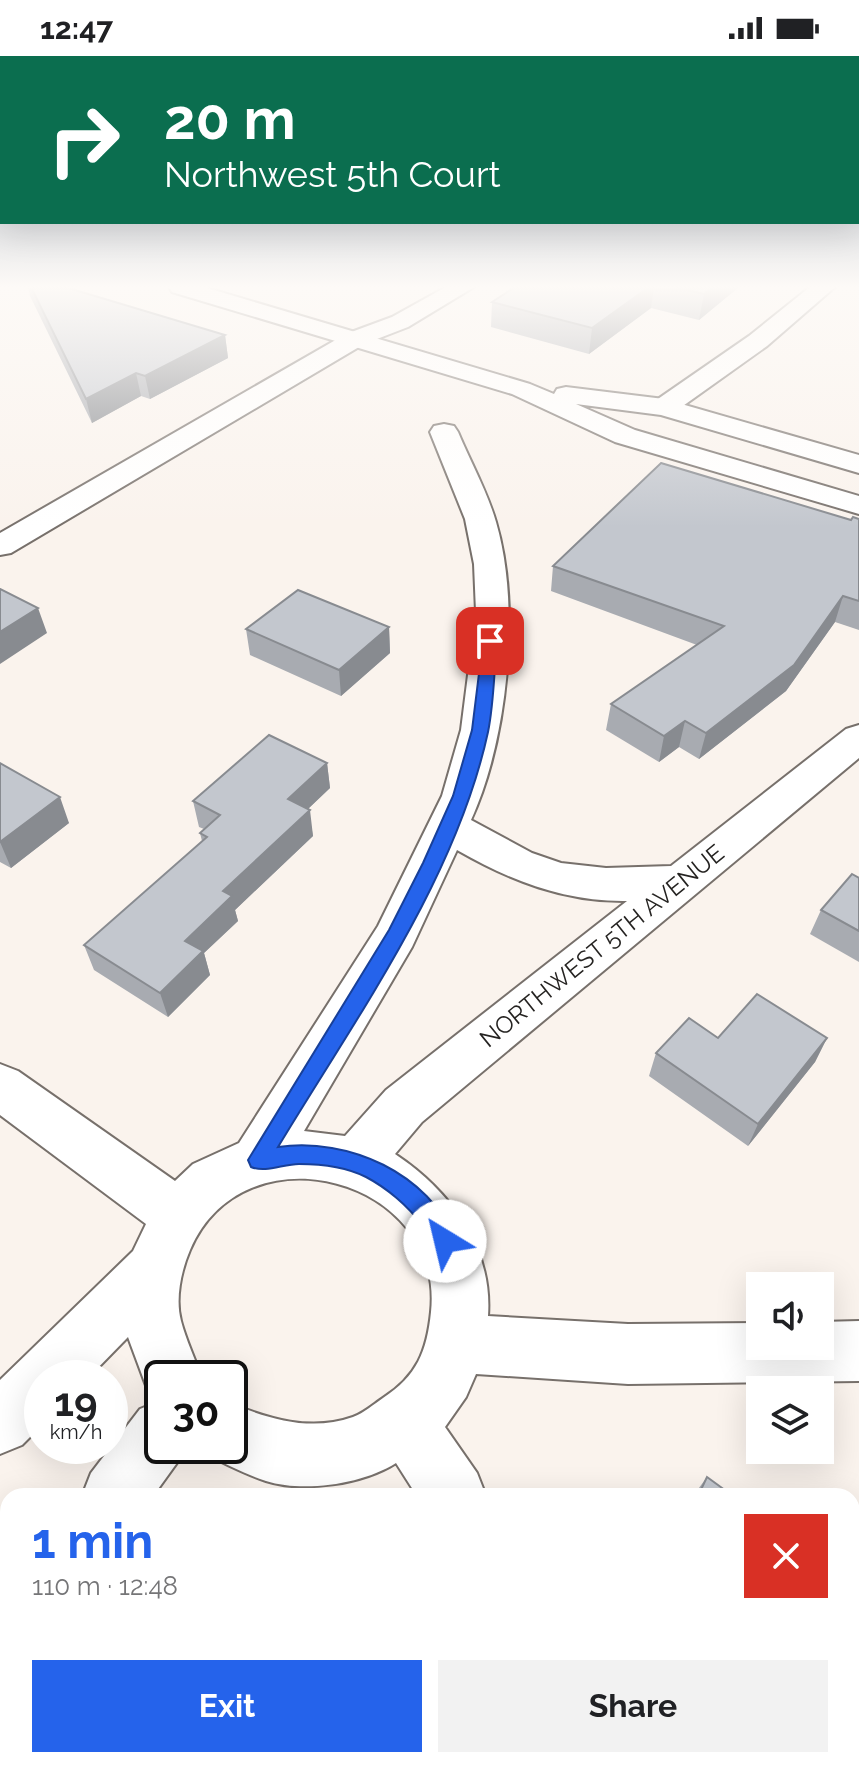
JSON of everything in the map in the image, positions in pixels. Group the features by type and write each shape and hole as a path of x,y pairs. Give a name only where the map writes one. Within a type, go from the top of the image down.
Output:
{"street":[{"path":"0,546 307,367"},
{"path":"448,367 521,389 625,436 859,505"},
{"path":"664,407 721,367"},
{"path":"521,389 664,407 859,464"},
{"path":"258,1160 396,935 462,796 480,730 493,612 490,564 480,519 444,432"},
{"name":"NORTHWEST 5TH AVENUE","path":"354,1164 404,1106 859,738"},
{"path":"449,826 506,858 561,879 615,885 680,882"},
{"path":"0,1086 178,1215"},
{"path":"64,1360 153,1271 178,1215 212,1182 258,1160 298,1154 335,1157 372,1169 405,1191 429,1216 445,1241 456,1269 461,1297 457,1343 445,1376 420,1411 367,1445 325,1455 269,1451 248,1442"},
{"path":"153,1271 151,1319 166,1360"},
{"path":"457,1343 628,1354 859,1351"},
{"path":"0,1423 24,1400"},
{"path":"404,1420 449,1488"},
{"path":"120,1488 144,1455"}],"building":[{"path":"70,367 163,367 145,376 136,373 86,399"},
{"path":"661,463 851,520 853,517 859,519 859,601 843,596 794,665 706,733 685,721 664,736 611,704 724,626 553,566"},
{"path":"0,589 38,608 0,632"},
{"path":"298,590 389,627 339,670 246,629"},
{"path":"269,735 327,763 288,799 310,810 223,891 232,896 185,941 203,951 160,993 84,945 207,837 200,833 220,815 193,801"},
{"path":"0,763 60,797 0,842"},
{"path":"852,874 859,878 859,931 821,910"},
{"path":"757,994 827,1038 758,1124 656,1053 689,1018 718,1038"},
{"path":"707,1477 722,1488 702,1488"}],"route":[{"path":"445,1241 429,1216 405,1191 372,1169 335,1157 298,1154 258,1160 396,935 462,796 480,730 490,641"}]}
